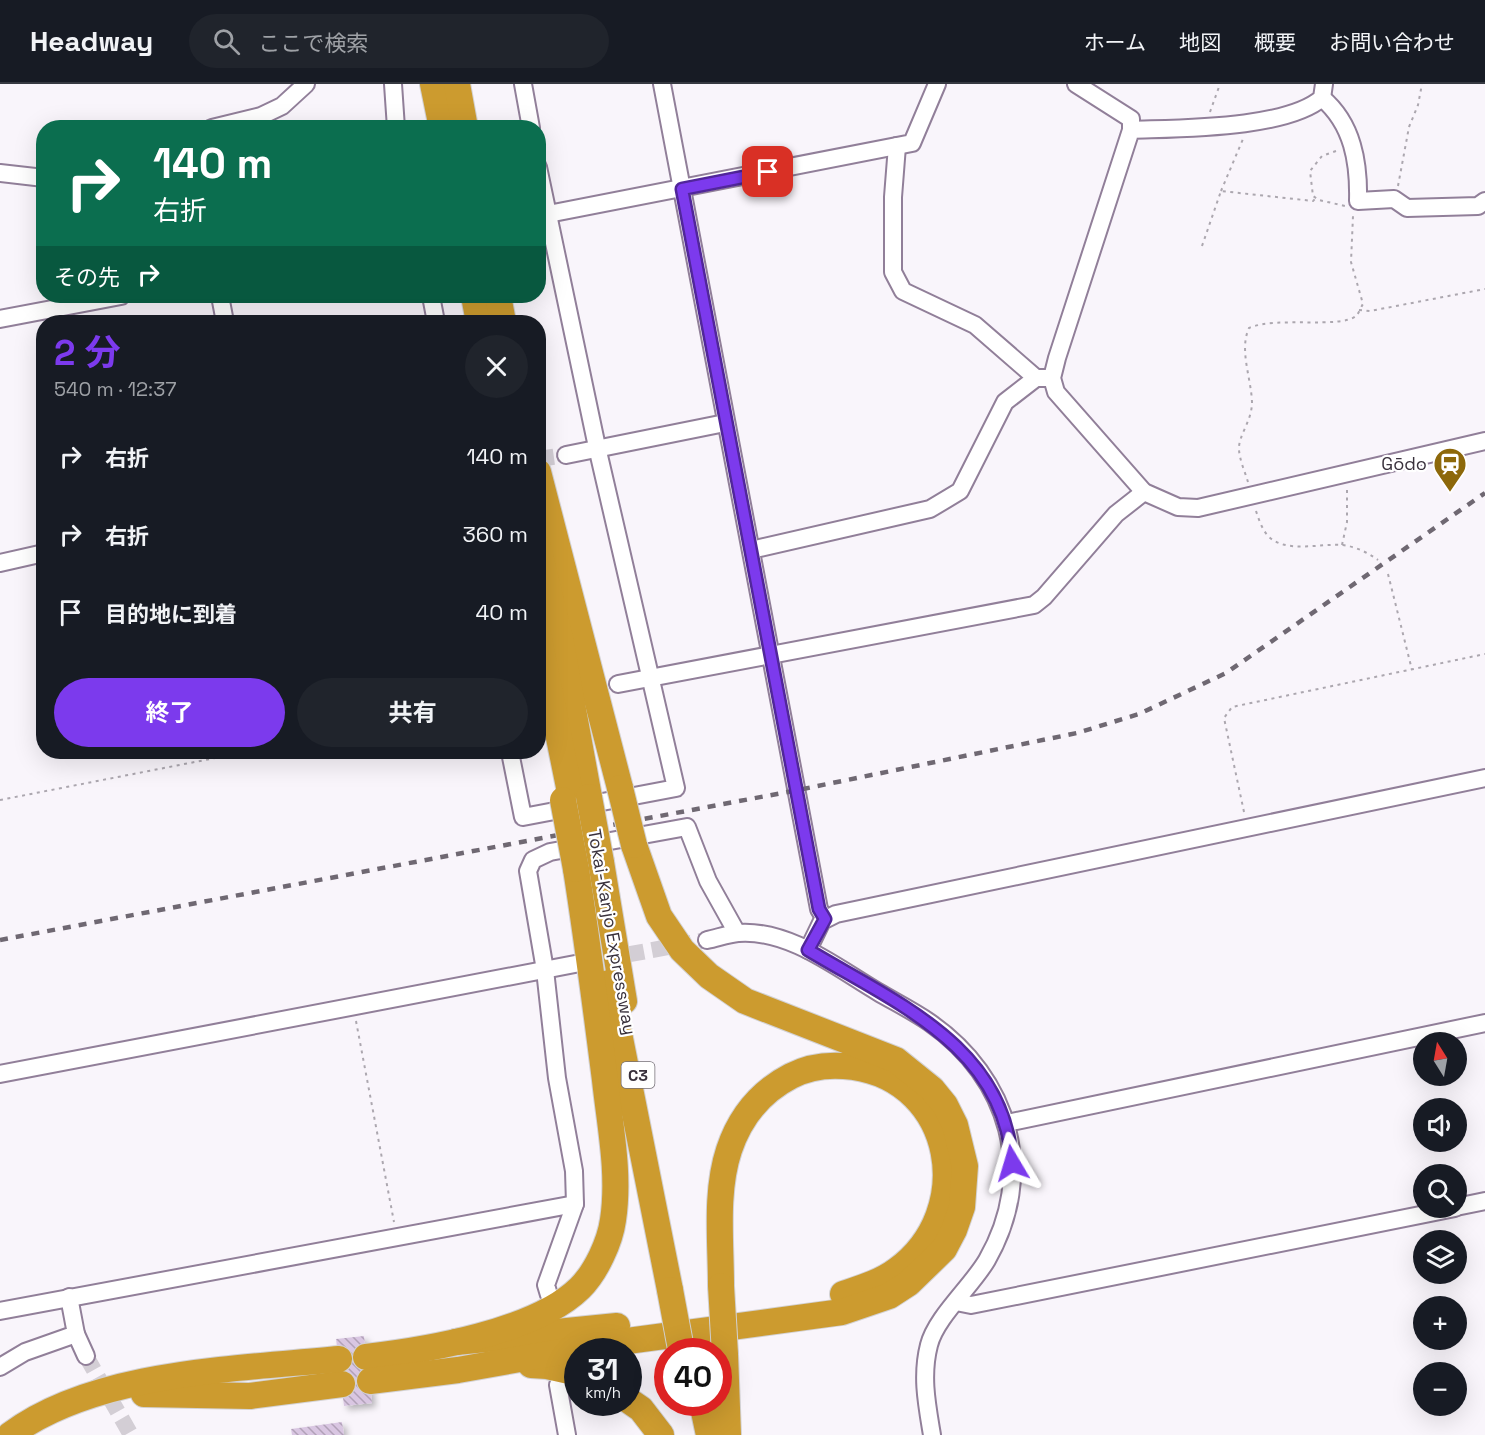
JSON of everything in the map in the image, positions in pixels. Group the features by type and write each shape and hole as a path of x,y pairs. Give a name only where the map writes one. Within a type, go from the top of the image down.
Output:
{"highway":[{"path":"433,84 440,120"},
{"path":"457,84 464,120"},
{"path":"458,1370 605,1344 817,1317 866,1305 896,1292 927,1268 944,1250 962,1207 965,1166 961,1145 945,1105 932,1089 896,1060 745,1001 710,976 682,950 659,916 634,845 546,503"},
{"name":"Tokai-Kanjo Expressway","path":"546,580 560,638 574,798"},
{"name":"Tokai-Kanjo Expressway","path":"546,670 684,1338"},
{"path":"546,692 574,798"},
{"path":"564,1377 547,1366 520,1365 458,1370 368,1369 496,1331 538,1315 580,1288 597,1264 613,1221 613,1134 587,865"},
{"path":"456,1342 591,1329 813,1301 870,1284 896,1271 916,1254 932,1232 942,1209 946,1184 945,1157 939,1134 927,1112 913,1096 880,1074 840,1065 798,1072 762,1095 748,1111 728,1151 721,1209 721,1286 725,1354 728,1435"},
{"path":"10,1435 46,1412 78,1398 190,1375 340,1372"},
{"path":"642,1410 661,1435"},
{"path":"694,1416 698,1435"},
{"path":"705,1416 709,1435"}],"street":[{"path":"245,120 261,116 282,106 306,84"},
{"path":"393,84 395,120"},
{"path":"523,84 530,120"},
{"path":"662,84 725,423 773,656 819,909 825,919"},
{"path":"546,214 912,143 937,84"},
{"path":"751,550 930,509 960,491 1005,402 1044,378 1131,130 1131,118 1076,84"},
{"path":"1131,130 1205,127 1250,122 1312,107 1323,91 1349,133 1359,175 1358,201 1394,199 1407,208 1478,206 1485,201"},
{"path":"897,146 893,197 893,272 903,291 975,325 1044,378 1143,492 1178,507 1198,508 1485,441"},
{"path":"0,173 36,177"},
{"path":"511,759 523,817 676,788 546,228"},
{"path":"0,319 83,303"},
{"path":"566,455 725,423"},
{"path":"618,684 1034,605 1044,597 1116,514 1143,492"},
{"path":"0,563 36,555"},
{"path":"808,950 825,919 848,912 1485,778"},
{"path":"549,1294 546,1285 575,1204 574,1171 557,1078 545,970 528,871 533,860 561,850 687,827 708,881 737,933"},
{"path":"707,940 737,933 754,933 791,943 808,950 929,1022 982,1075 1007,1123 1014,1183 1009,1208 995,1245 978,1275 956,1302 929,1343 924,1381 932,1435"},
{"path":"0,1074 575,964"},
{"path":"1007,1123 1485,1023"},
{"path":"1467,1205 1485,1201"},
{"path":"0,1311 575,1204"},
{"path":"956,1302 971,1305 1413,1216"},
{"path":"69,1297 75,1334 86,1356"},
{"path":"0,1367 25,1352 75,1334"},
{"path":"567,1416 567,1435"}],"path":[{"path":"1205,127 1220,84"},
{"path":"1394,199 1409,127 1418,105 1422,84"},
{"path":"1202,246 1221,191 1250,122"},
{"path":"1353,148 1322,156 1310,171 1313,196 1353,208 1350,240 1351,262 1363,304 1356,316 1342,321 1262,322 1249,328 1244,339 1252,400 1251,418 1239,442 1239,452 1262,528 1277,543 1294,546 1342,545 1359,549 1378,560"},
{"path":"1221,191 1313,201 1316,198"},
{"path":"1359,310 1371,311 1485,289"},
{"path":"1342,545 1347,522 1346,473"},
{"path":"1388,574 1412,669"},
{"path":"1247,828 1225,724 1227,711 1232,707 1485,654"},
{"path":"0,800 210,759"},
{"path":"354,1006 397,1237"}],"building":[{"path":"364,1336 372,1403 344,1406 336,1339"},
{"path":"342,1422 344,1435 292,1435 291,1429"}],"tunnel":[{"path":"546,458 566,455"},
{"path":"581,963 707,940"},
{"path":"86,1356 131,1435"}],"railway":[{"path":"0,940 798,790 1077,733 1139,714 1226,673 1485,493"}],"place":[{"name":"Gōdo","path":"1450,493"}],"route":[{"path":"768,172 682,189 725,423 773,656 819,909 825,919 808,950 929,1022 957,1046 982,1075 1007,1123 1012,1163"}]}
